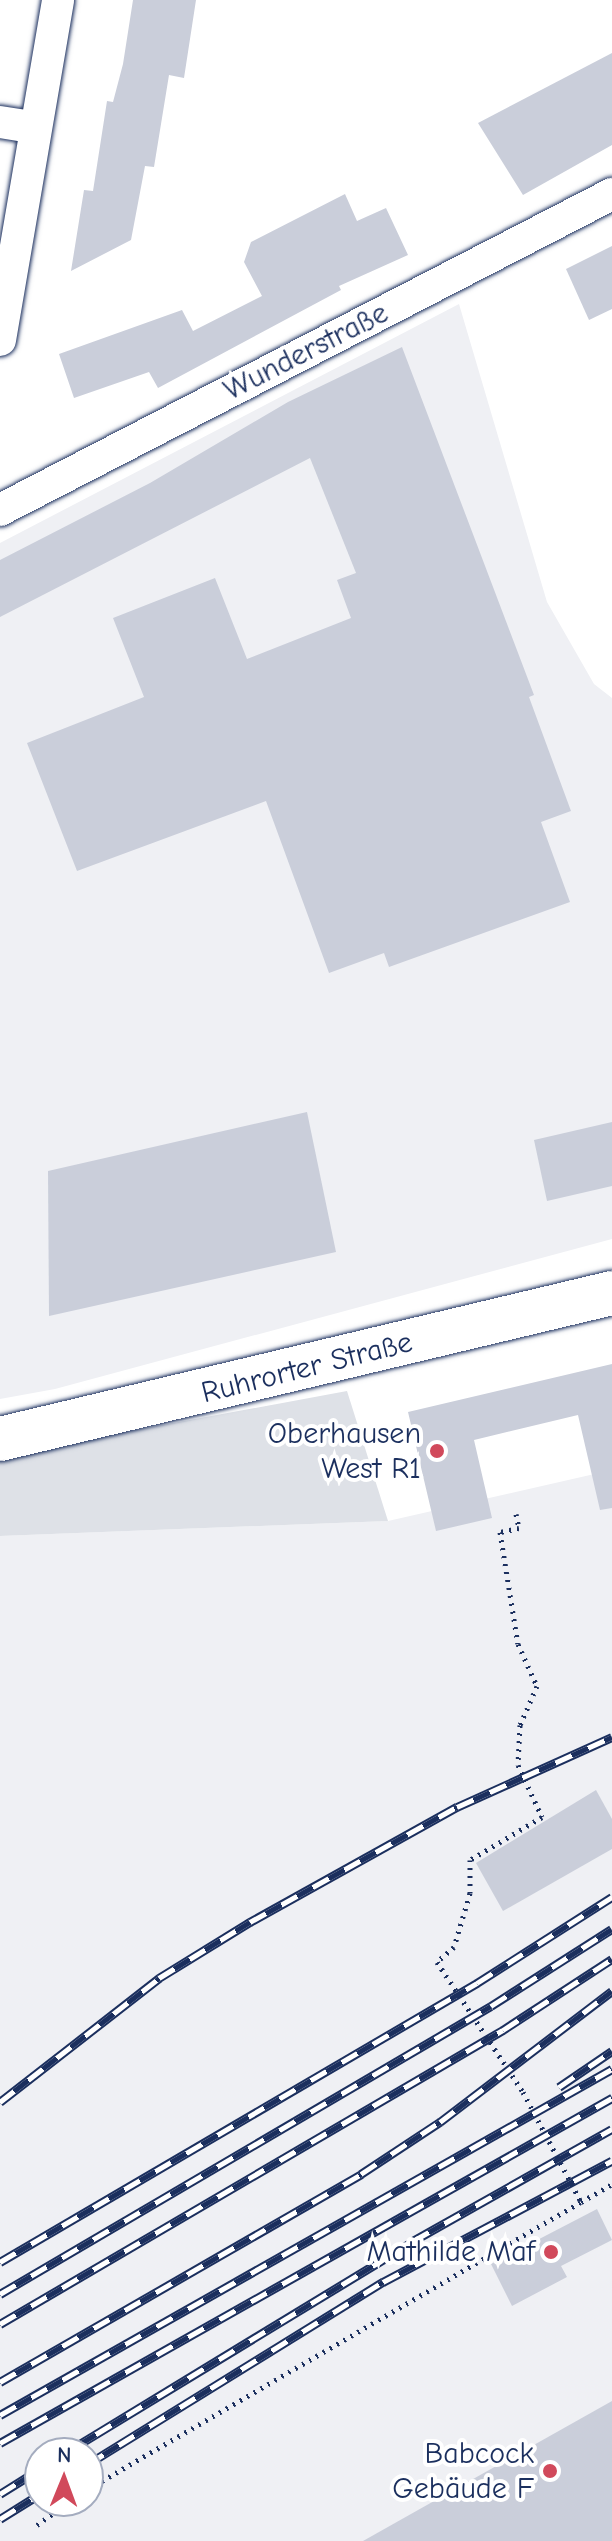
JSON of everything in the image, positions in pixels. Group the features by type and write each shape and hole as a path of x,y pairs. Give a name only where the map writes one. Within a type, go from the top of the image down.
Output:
{"main road":[{"name":"Ruhrorter Straße","path":"0,1439 612,1293"}],"street":[{"path":"0,340 58,0"},
{"path":"0,122 36,128"},
{"name":"Wunderstraße","path":"0,510 612,194"}],"path":[{"path":"516,1514 519,1528 500,1532 518,1644 537,1686 520,1725 518,1765 542,1817 470,1860 470,1893 454,1947 437,1962 523,2092 581,2202"},
{"path":"104,2480 612,2184"},
{"path":"37,2525 48,2517"}],"shaded area":[{"path":"459,304 547,602 594,684 612,698 612,1239 55,1389 0,1399 0,543"},
{"path":"347,1391 388,1521 0,1536 0,1455"},
{"path":"612,1470 612,2541 0,2541 0,1536 388,1521"}],"building":[{"path":"133,0 196,0 184,78 169,75 154,167 145,166 131,240 71,271 84,190 93,191 107,101 113,102 123,64"},
{"path":"612,53 612,145 523,195 478,123"},
{"path":"345,194 357,221 386,208 408,255 339,286 341,290 158,388 149,372 74,398 59,354 182,310 193,331 262,296 244,262 251,242"},
{"path":"612,246 612,309 589,320 566,269"},
{"path":"402,347 534,695 529,697 571,811 541,822 570,902 389,967 384,953 329,973 266,801 77,871 27,743 144,697 113,618 215,578 247,659 351,618 337,580 356,573 310,458 0,617 0,560 150,483 288,402"},
{"path":"307,1112 336,1252 49,1316 48,1171"},
{"path":"612,1122 612,1186 547,1201 534,1140"},
{"name":"Oberhausen West R1","path":"612,1364 612,1508 600,1510 578,1415 474,1440 492,1518 436,1531 408,1412"},
{"path":"596,1790 612,1819 612,1849 503,1911 476,1863"},
{"name":"Mathilde Maf","path":"597,2209 612,2240 561,2266 567,2277 512,2306 491,2264"},
{"name":"Babcock Gebäude F","path":"612,2401 612,2541 363,2541"}],"railway":[{"path":"0,2102 159,1978 250,1922 457,1807 612,1737"},
{"path":"0,2262 477,1983 612,1897"},
{"path":"0,2294 491,2006 612,1929"},
{"path":"0,2324 503,2030 612,1959"},
{"path":"0,2382 361,2174 440,2122 612,1991"},
{"path":"559,2087 612,2051"},
{"path":"0,2415 612,2069"},
{"path":"0,2443 612,2098"},
{"path":"91,2437 413,2241 612,2129"},
{"path":"104,2454 383,2282 612,2161"},
{"path":"0,2494 24,2479"},
{"path":"0,2519 24,2504"}],"place":[{"name":"Oberhausen West R1","path":"437,1451"},
{"name":"Mathilde Maf","path":"551,2252"},
{"name":"Babcock Gebäude F","path":"550,2471"}]}
